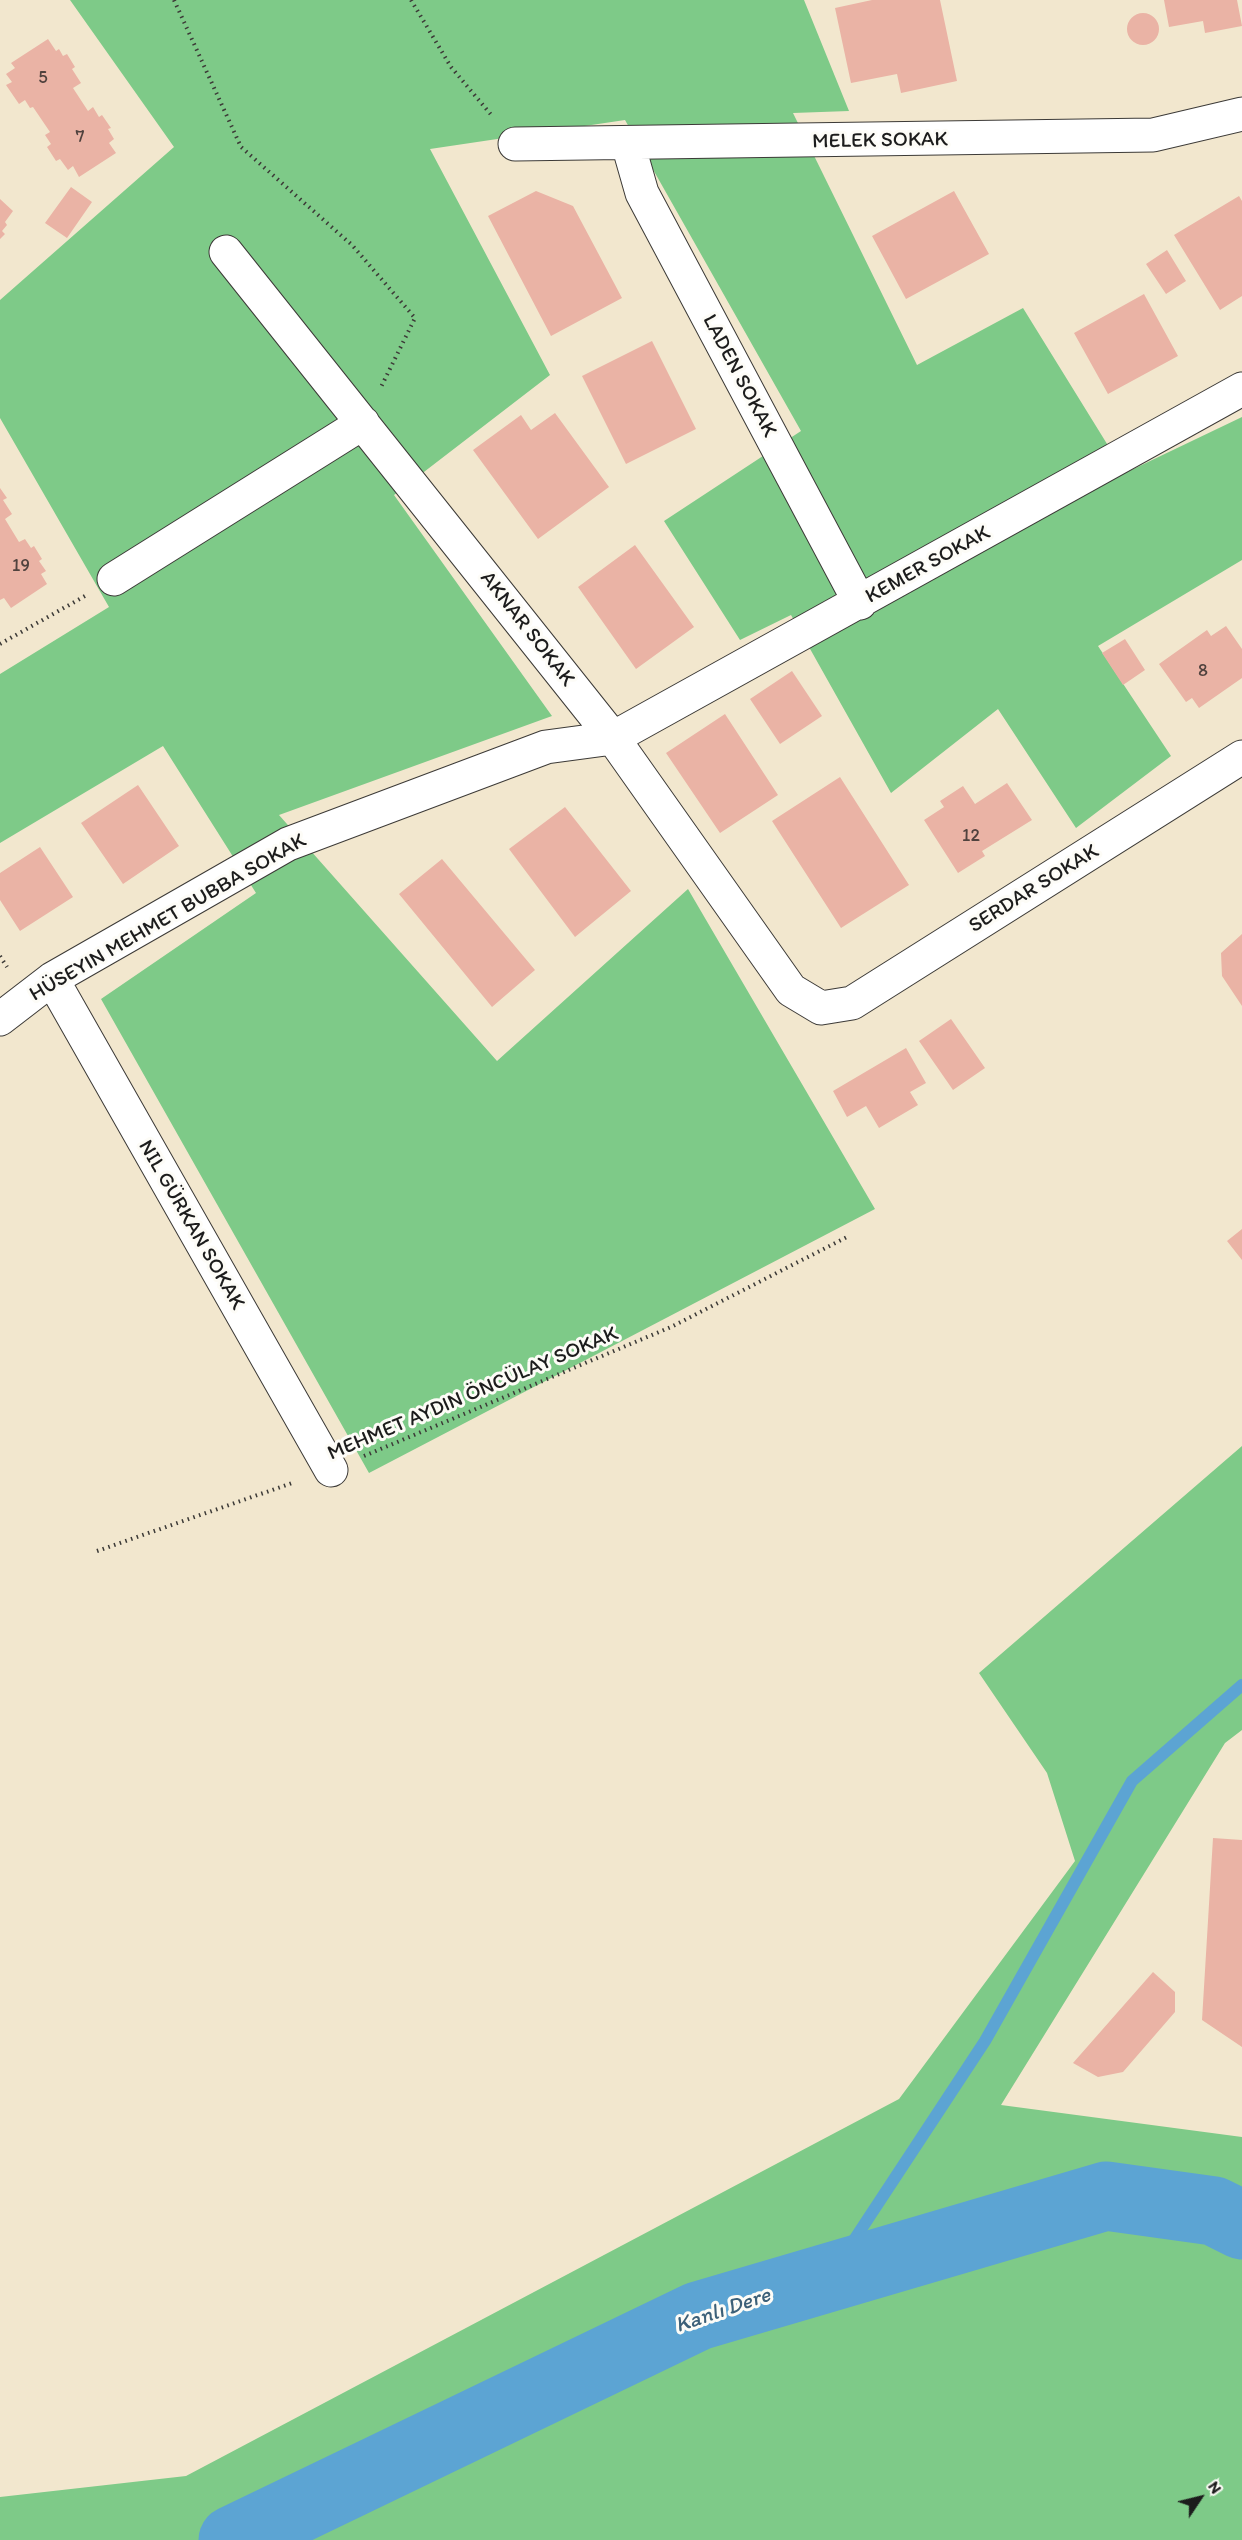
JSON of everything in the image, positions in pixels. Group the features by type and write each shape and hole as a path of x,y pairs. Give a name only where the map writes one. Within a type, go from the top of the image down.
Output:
{"street":[{"name":"MELEK SOKAK","path":"515,144 1153,135 1242,114"},
{"name":"LADEN SOKAK","path":"628,144 642,193 860,603"},
{"name":"AKNAR SOKAK","path":"226,252 613,738 791,990 821,1008"},
{"name":"KEMER SOKAK","path":"613,738 1242,389"},
{"path":"114,579 363,423"},
{"name":"HÜSEYIN MEHMET BUBBA SOKAK","path":"0,1019 52,980 288,844 546,747 613,738"},
{"name":"SERDAR SOKAK","path":"821,1008 852,1003 1242,757"},
{"name":"NIL GÜRKAN SOKAK","path":"52,980 331,1470"}],"path":[{"path":"174,0 241,147 352,245 415,318 363,423"},
{"path":"411,0 451,67 515,144"},
{"path":"0,644 114,579"},
{"path":"97,1551 331,1470 671,1328 849,1236"}],"green space":[{"path":"70,0 804,0 849,111 793,113 917,365 1023,308 1125,473 1242,417 1242,560 1098,646 1171,756 1076,828 998,709 891,793 791,615 740,640 664,521 801,431 625,120 430,149 550,375 394,495 552,716 279,815 497,1061 688,889 875,1209 369,1473 101,999 256,893 163,746 0,843 0,674 109,607 0,418 0,300 174,147"},
{"path":"1242,1446 1242,1730 1225,1743 1001,2105 1242,2137 1242,2540 0,2540 0,2497 186,2476 899,2099 1075,1861 1047,1773 979,1673"}],"building":[{"path":"872,0 940,0 957,81 901,93 897,74 851,83 835,8"},
{"path":"1164,0 1237,0 1242,26 1205,33 1203,21 1169,27"},
{"path":"1143,13 1154,18 1159,29 1154,40 1143,45 1132,40 1127,29 1132,18"},
{"path":"48,39 56,51 59,49 63,56 67,54 75,67 72,69 81,83 73,88 88,111 93,107 99,117 102,115 111,128 108,129 114,139 109,143 116,153 79,177 73,166 68,170 60,159 56,161 47,147 51,144 45,135 50,132 33,107 30,108 25,100 19,104 6,85 12,82 6,74 15,68 11,63"},
{"path":"71,187 92,202 67,238 45,223"},
{"path":"536,191 573,206 622,298 551,336 488,216"},
{"path":"954,191 989,254 906,299 872,236"},
{"path":"1239,196 1242,201 1242,296 1220,310 1174,235"},
{"path":"0,199 13,211 5,222 7,225 2,231 5,234 0,239"},
{"path":"1167,250 1186,281 1166,294 1146,264"},
{"path":"1144,294 1178,356 1108,394 1074,333"},
{"path":"652,341 696,429 626,464 582,376"},
{"path":"555,413 609,487 538,539 473,450 521,415 531,430"},
{"path":"0,488 7,498 3,500 12,514 5,519 19,542 25,539 31,548 34,546 42,559 39,561 46,571 41,574 47,584 11,608 4,598 0,600"},
{"path":"635,545 694,627 636,669 578,587"},
{"path":"1226,626 1242,649 1242,678 1199,708 1192,698 1186,702 1159,664 1207,630 1211,636"},
{"path":"1125,639 1145,670 1123,685 1102,653"},
{"path":"792,671 822,716 780,744 750,699"},
{"path":"725,714 778,795 720,833 666,753"},
{"path":"840,777 909,885 841,928 772,821"},
{"path":"1007,783 1032,820 982,851 985,856 958,873 924,820 944,807 940,801 963,786 975,804"},
{"path":"138,785 179,846 123,884 81,823"},
{"path":"565,807 631,891 575,937 509,849"},
{"path":"40,847 73,897 20,931 0,900 0,873"},
{"path":"442,859 535,970 492,1007 399,894"},
{"path":"1242,934 1242,1006 1222,976 1221,953"},
{"path":"951,1019 985,1068 953,1090 919,1041"},
{"path":"906,1048 926,1083 910,1092 918,1105 879,1128 866,1106 847,1117 833,1091"},
{"path":"1242,1229 1242,1260 1227,1241"},
{"path":"1213,1838 1242,1840 1242,2047 1202,2020"},
{"path":"1153,1972 1175,1992 1175,2012 1123,2072 1098,2077 1073,2063"}],"waterway":[{"path":"829,2278 985,2041 1132,1781 1242,1685"},
{"name":"Kanlı Dere","path":"233,2540 698,2316 1106,2196 1214,2211 1242,2225"}]}
